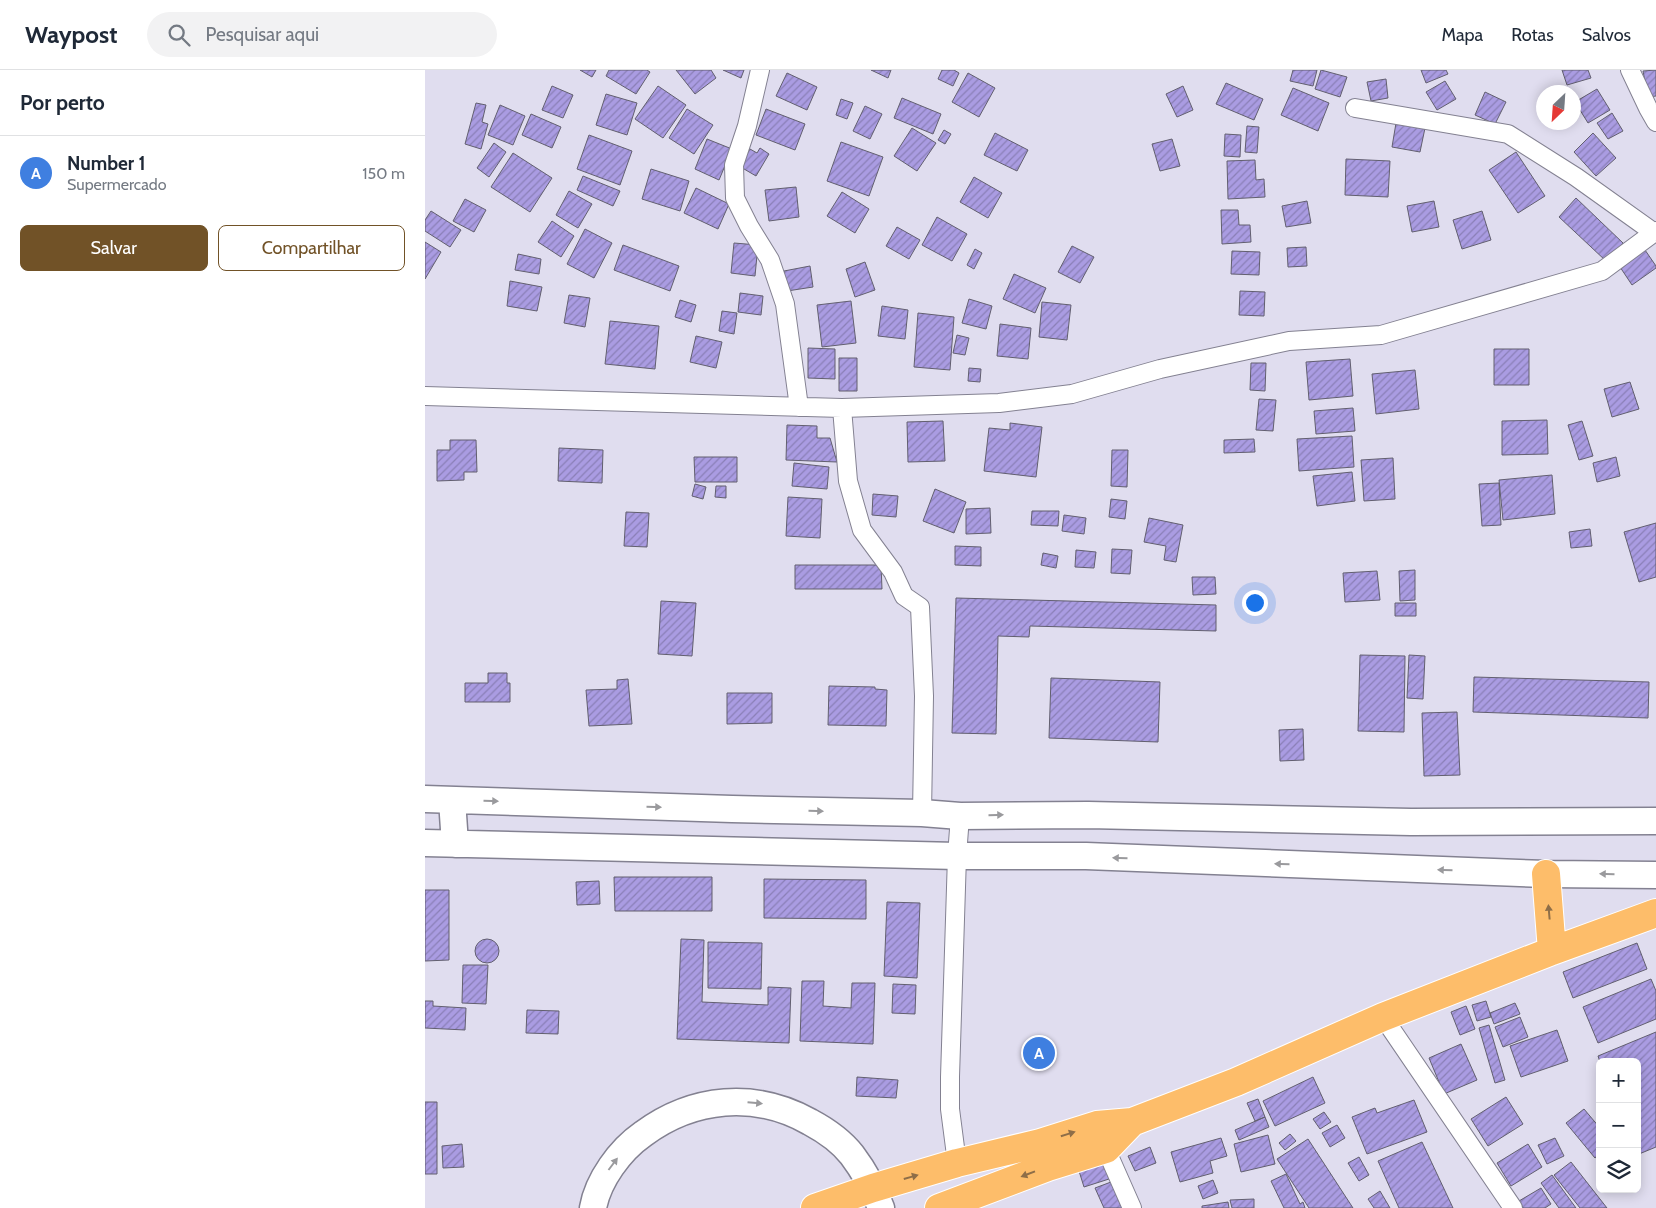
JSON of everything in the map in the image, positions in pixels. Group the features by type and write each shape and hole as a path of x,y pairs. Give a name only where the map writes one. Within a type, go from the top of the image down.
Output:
{"highway":[{"path":"1546,874 1552,951"},
{"path":"939,1208 1048,1167 1132,1122 1236,1082 1383,1017 1552,951 1656,913"},
{"path":"815,1208 877,1198 957,1163 1039,1143 1101,1137"}],"street":[{"path":"760,70 747,126 734,165 735,198 749,226 770,260 785,304 799,407"},
{"path":"1631,70 1656,122"},
{"path":"425,396 842,408 999,404 1072,394 1160,369 1289,341 1381,334 1602,271 1654,232 1576,177 1508,134 1355,108"},
{"path":"842,408 848,481 862,530 893,572 904,596 920,607 925,696 922,813"},
{"path":"425,799 922,813 960,816 1088,814 1411,822 1656,821"},
{"path":"452,800 455,844"},
{"path":"732,809 733,852"},
{"path":"1086,856 1088,814"},
{"path":"957,1163 950,1109 950,1076 960,816"},
{"path":"425,843 733,852 1086,856 1546,874 1656,875"},
{"path":"1383,1017 1513,1208"},
{"path":"593,1208 610,1168 632,1141 660,1121 692,1107 727,1102 761,1104 778,1108 794,1113 825,1130 851,1154 877,1198"},
{"path":"1101,1137 1132,1208"}],"building":[{"path":"580,70 596,70 592,77"},
{"path":"609,70 647,70 650,72 636,94 606,76"},
{"path":"676,70 711,70 716,78 695,94"},
{"path":"723,70 744,70 741,78"},
{"path":"871,70 891,70 888,78"},
{"path":"942,70 954,70 959,73 953,86 938,79"},
{"path":"1293,70 1317,70 1313,86 1290,81"},
{"path":"1321,70 1347,77 1340,97 1315,89"},
{"path":"1421,70 1446,70 1448,74 1426,83"},
{"path":"1562,70 1588,70 1591,78 1567,85"},
{"path":"1656,70 1656,96 1648,97 1643,71"},
{"path":"787,73 817,87 807,110 776,96"},
{"path":"968,73 995,88 979,117 952,102"},
{"path":"1386,79 1388,98 1371,101 1367,82"},
{"path":"1445,81 1456,99 1437,110 1426,92"},
{"path":"1226,83 1263,99 1254,120 1216,104"},
{"path":"552,86 573,95 563,118 542,110"},
{"path":"658,86 686,105 663,138 635,119"},
{"path":"1183,86 1193,110 1177,117 1166,94"},
{"path":"1293,88 1329,103 1318,131 1281,115"},
{"path":"1597,89 1610,110 1588,123 1581,112 1581,98"},
{"path":"1485,92 1506,102 1495,124 1475,115"},
{"path":"606,94 637,103 627,135 596,125"},
{"path":"902,98 941,114 933,134 894,118"},
{"path":"841,99 853,103 847,119 836,115"},
{"path":"476,103 486,105 482,122 488,124 481,149 465,144"},
{"path":"500,105 525,116 513,145 488,135"},
{"path":"865,106 882,114 870,139 853,131"},
{"path":"687,109 713,125 694,154 669,138"},
{"path":"766,109 805,124 795,150 756,135"},
{"path":"1612,113 1623,131 1608,139 1597,123"},
{"path":"531,114 561,127 552,148 522,135"},
{"path":"1396,123 1425,128 1420,152 1392,147"},
{"path":"1247,126 1259,127 1257,153 1245,152"},
{"path":"912,128 936,143 917,171 894,156"},
{"path":"944,130 951,134 945,144 938,140"},
{"path":"995,133 1028,150 1017,171 984,155"},
{"path":"1593,133 1616,158 1596,176 1574,152"},
{"path":"1225,134 1241,135 1240,157 1224,156"},
{"path":"589,135 632,151 620,185 577,169"},
{"path":"707,139 732,149 719,180 695,169"},
{"path":"1172,139 1180,166 1160,171 1152,144"},
{"path":"841,142 883,157 869,196 827,181"},
{"path":"494,143 506,152 489,177 477,168"},
{"path":"760,148 769,154 756,176 739,166 750,149 757,153"},
{"path":"1516,152 1545,196 1518,213 1489,170"},
{"path":"513,153 552,178 530,212 491,187"},
{"path":"1346,159 1390,161 1388,197 1345,195"},
{"path":"1255,160 1256,180 1264,179 1265,197 1228,199 1227,161"},
{"path":"651,169 689,181 680,211 642,199"},
{"path":"583,176 620,191 613,206 577,190"},
{"path":"974,177 1002,193 988,218 960,202"},
{"path":"796,187 799,217 769,221 765,190"},
{"path":"696,188 729,204 718,229 684,213"},
{"path":"569,191 592,204 578,228 556,215"},
{"path":"842,192 869,209 855,233 827,216"},
{"path":"1576,198 1623,243 1606,261 1559,217"},
{"path":"465,199 486,210 474,232 453,221"},
{"path":"1307,201 1311,223 1286,227 1282,206"},
{"path":"1434,201 1439,227 1412,232 1407,206"},
{"path":"1221,210 1238,210 1239,225 1250,225 1251,242 1222,244"},
{"path":"431,211 461,230 450,247 425,231 425,220"},
{"path":"1482,211 1491,240 1462,249 1453,220"},
{"path":"937,217 967,234 952,261 922,245"},
{"path":"552,221 574,236 561,257 538,242"},
{"path":"897,227 920,240 909,259 886,246"},
{"path":"585,229 612,243 594,278 567,264"},
{"path":"425,242 441,252 425,279"},
{"path":"734,243 758,245 755,276 731,273"},
{"path":"623,245 679,266 670,291 614,270"},
{"path":"1072,246 1094,257 1080,283 1058,272"},
{"path":"1306,247 1307,266 1288,267 1287,248"},
{"path":"975,249 982,253 974,269 967,265"},
{"path":"1645,250 1656,268 1632,285 1620,267"},
{"path":"1232,251 1260,252 1259,275 1231,274"},
{"path":"518,254 541,259 539,274 515,270"},
{"path":"865,262 875,290 855,297 846,269"},
{"path":"810,266 813,287 787,291 784,271"},
{"path":"1014,274 1046,288 1035,313 1003,299"},
{"path":"510,281 542,287 537,311 507,306"},
{"path":"1240,291 1265,292 1264,316 1239,315"},
{"path":"740,293 763,296 761,315 738,312"},
{"path":"569,295 590,298 585,327 564,323"},
{"path":"969,299 992,306 986,329 962,323"},
{"path":"680,300 696,305 691,322 675,317"},
{"path":"851,301 856,343 822,347 817,305"},
{"path":"1042,302 1071,305 1067,340 1039,337"},
{"path":"882,306 908,310 905,339 878,336"},
{"path":"722,311 737,313 734,334 719,331"},
{"path":"918,313 954,317 950,370 914,367"},
{"path":"610,321 659,326 655,369 605,364"},
{"path":"1000,324 1031,328 1028,359 997,356"},
{"path":"957,335 969,338 965,355 953,353"},
{"path":"696,336 722,342 716,368 690,362"},
{"path":"808,348 835,349 835,379 808,378"},
{"path":"1494,349 1529,349 1529,385 1494,385"},
{"path":"839,358 857,358 857,391 839,391"},
{"path":"1350,359 1353,396 1309,400 1306,362"},
{"path":"1251,363 1266,363 1265,391 1250,390"},
{"path":"969,368 981,369 980,382 968,381"},
{"path":"1415,370 1419,409 1376,414 1372,374"},
{"path":"1630,382 1639,409 1612,417 1604,389"},
{"path":"1259,399 1276,400 1273,431 1256,430"},
{"path":"1353,408 1355,431 1316,434 1314,411"},
{"path":"1547,420 1548,454 1502,455 1502,421"},
{"path":"943,421 945,461 908,462 907,422"},
{"path":"1582,421 1593,456 1579,460 1568,425"},
{"path":"1010,423 1042,427 1036,477 984,471 989,428 1010,430"},
{"path":"787,425 817,426 817,438 830,438 837,462 786,460"},
{"path":"1352,436 1354,467 1299,471 1297,439"},
{"path":"1254,439 1255,452 1224,453 1224,440"},
{"path":"450,440 476,440 477,472 464,472 464,480 437,481 437,450 450,450"},
{"path":"559,448 603,450 602,483 558,481"},
{"path":"1112,450 1128,450 1127,487 1111,486"},
{"path":"694,457 737,457 737,482 695,482"},
{"path":"1616,457 1620,476 1597,482 1593,463"},
{"path":"1393,458 1395,499 1364,501 1361,460"},
{"path":"794,463 829,467 827,489 792,486"},
{"path":"1352,472 1355,501 1317,506 1313,476"},
{"path":"1552,475 1555,514 1503,520 1499,480"},
{"path":"1499,483 1501,525 1482,526 1479,484"},
{"path":"695,484 706,487 703,499 692,496"},
{"path":"716,486 726,486 726,498 715,497"},
{"path":"935,489 966,502 954,533 923,521"},
{"path":"873,494 898,496 896,517 872,515"},
{"path":"788,497 822,499 820,538 786,536"},
{"path":"1111,499 1127,501 1125,519 1109,517"},
{"path":"990,508 991,533 966,534 966,509"},
{"path":"1032,511 1059,511 1058,526 1031,525"},
{"path":"626,512 649,513 647,547 624,546"},
{"path":"1064,515 1086,518 1084,534 1062,531"},
{"path":"1149,518 1183,525 1176,562 1164,560 1166,546 1144,542"},
{"path":"1656,523 1656,577 1639,582 1624,532"},
{"path":"1590,529 1592,546 1571,548 1569,532"},
{"path":"955,546 981,547 981,566 955,565"},
{"path":"1112,549 1132,550 1130,574 1111,573"},
{"path":"1076,550 1096,552 1094,568 1075,567"},
{"path":"1043,553 1058,556 1056,568 1041,565"},
{"path":"795,565 881,565 882,589 795,589"},
{"path":"1415,570 1415,600 1400,601 1399,571"},
{"path":"1377,571 1380,600 1345,602 1343,573"},
{"path":"1192,577 1215,577 1216,594 1193,595"},
{"path":"956,598 1216,605 1216,631 1030,626 1029,637 998,636 996,734 952,733"},
{"path":"661,601 696,603 692,656 658,654"},
{"path":"1395,603 1416,603 1416,616 1395,616"},
{"path":"1360,655 1405,656 1404,732 1358,731"},
{"path":"1409,655 1425,656 1423,699 1407,698"},
{"path":"488,673 507,673 507,683 510,683 510,702 465,702 465,683 488,683"},
{"path":"1474,677 1649,682 1648,718 1473,712"},
{"path":"1051,678 1160,682 1158,742 1049,738"},
{"path":"628,679 632,724 589,726 586,690 617,689 617,680"},
{"path":"829,686 875,687 875,689 887,690 886,726 828,725"},
{"path":"727,693 772,693 772,723 727,724"},
{"path":"1457,712 1460,775 1424,776 1422,713"},
{"path":"1303,729 1304,760 1280,761 1279,730"},
{"path":"614,877 712,877 712,911 615,911"},
{"path":"764,879 866,880 866,919 764,918"},
{"path":"599,881 600,904 577,905 576,882"},
{"path":"425,890 449,890 449,960 425,961"},
{"path":"887,902 920,903 917,978 884,976"},
{"path":"487,939 496,942 499,951 496,960 487,963 478,960 475,951 478,942"},
{"path":"681,939 704,940 702,1002 768,1005 768,987 791,988 789,1043 677,1039"},
{"path":"708,942 762,943 761,989 708,988"},
{"path":"1637,943 1647,969 1573,998 1563,972"},
{"path":"463,965 488,965 486,1004 462,1003"},
{"path":"1651,979 1656,991 1656,1019 1598,1043 1583,1007"},
{"path":"802,981 824,981 823,1006 851,1008 852,983 875,983 873,1044 800,1041"},
{"path":"893,984 916,985 915,1014 892,1013"},
{"path":"425,1001 433,1001 433,1006 466,1008 465,1030 425,1028"},
{"path":"1486,1001 1491,1017 1477,1021 1472,1005"},
{"path":"1515,1003 1520,1014 1494,1024 1490,1013"},
{"path":"1466,1006 1475,1029 1460,1035 1451,1012"},
{"path":"527,1010 559,1011 558,1034 526,1033"},
{"path":"1520,1017 1528,1037 1503,1047 1495,1027"},
{"path":"1489,1025 1505,1080 1495,1083 1479,1028"},
{"path":"1557,1030 1568,1061 1521,1077 1510,1046"},
{"path":"1656,1032 1656,1147 1641,1153 1641,1058 1599,1058 1598,1056"},
{"path":"1461,1044 1477,1080 1444,1094 1429,1058"},
{"path":"857,1077 898,1080 896,1098 856,1096"},
{"path":"1313,1077 1325,1103 1275,1126 1263,1101"},
{"path":"1506,1097 1523,1124 1488,1146 1471,1119"},
{"path":"1258,1099 1265,1117 1255,1121 1247,1103"},
{"path":"1414,1100 1427,1132 1367,1154 1352,1117 1375,1108 1377,1113"},
{"path":"425,1102 437,1102 437,1174 425,1174"},
{"path":"1584,1109 1596,1123 1596,1157 1595,1158 1566,1123"},
{"path":"1324,1112 1331,1122 1320,1129 1313,1119"},
{"path":"1265,1117 1269,1127 1239,1140 1235,1130"},
{"path":"1337,1125 1345,1138 1330,1147 1322,1133"},
{"path":"1290,1134 1296,1141 1285,1150 1279,1143"},
{"path":"1268,1135 1275,1164 1241,1172 1234,1144"},
{"path":"1221,1138 1227,1156 1210,1161 1213,1173 1180,1182 1171,1152"},
{"path":"1555,1138 1564,1156 1547,1164 1538,1145"},
{"path":"1308,1139 1353,1208 1309,1208 1277,1159"},
{"path":"1422,1142 1453,1208 1399,1208 1378,1161"},
{"path":"462,1144 464,1167 443,1168 442,1146"},
{"path":"1528,1144 1542,1167 1511,1186 1497,1163"},
{"path":"1150,1147 1156,1163 1135,1171 1128,1156"},
{"path":"1359,1157 1369,1175 1359,1181 1348,1163"},
{"path":"1571,1162 1607,1208 1580,1208 1554,1175"},
{"path":"1104,1163 1109,1179 1084,1187 1079,1171"},
{"path":"1286,1174 1300,1204 1303,1202 1305,1208 1284,1208 1271,1181"},
{"path":"1552,1175 1576,1208 1559,1208 1541,1183"},
{"path":"1213,1180 1218,1193 1203,1199 1198,1186"},
{"path":"1111,1182 1122,1208 1104,1208 1095,1188"},
{"path":"1541,1188 1551,1204 1545,1208 1523,1208 1519,1201"},
{"path":"1380,1191 1390,1208 1374,1208 1368,1199"},
{"path":"1254,1199 1254,1208 1232,1208 1230,1200"},
{"path":"1228,1202 1229,1208 1202,1208 1202,1206"}],"place":[{"name":"Number 1","path":"1039,1053"}]}
